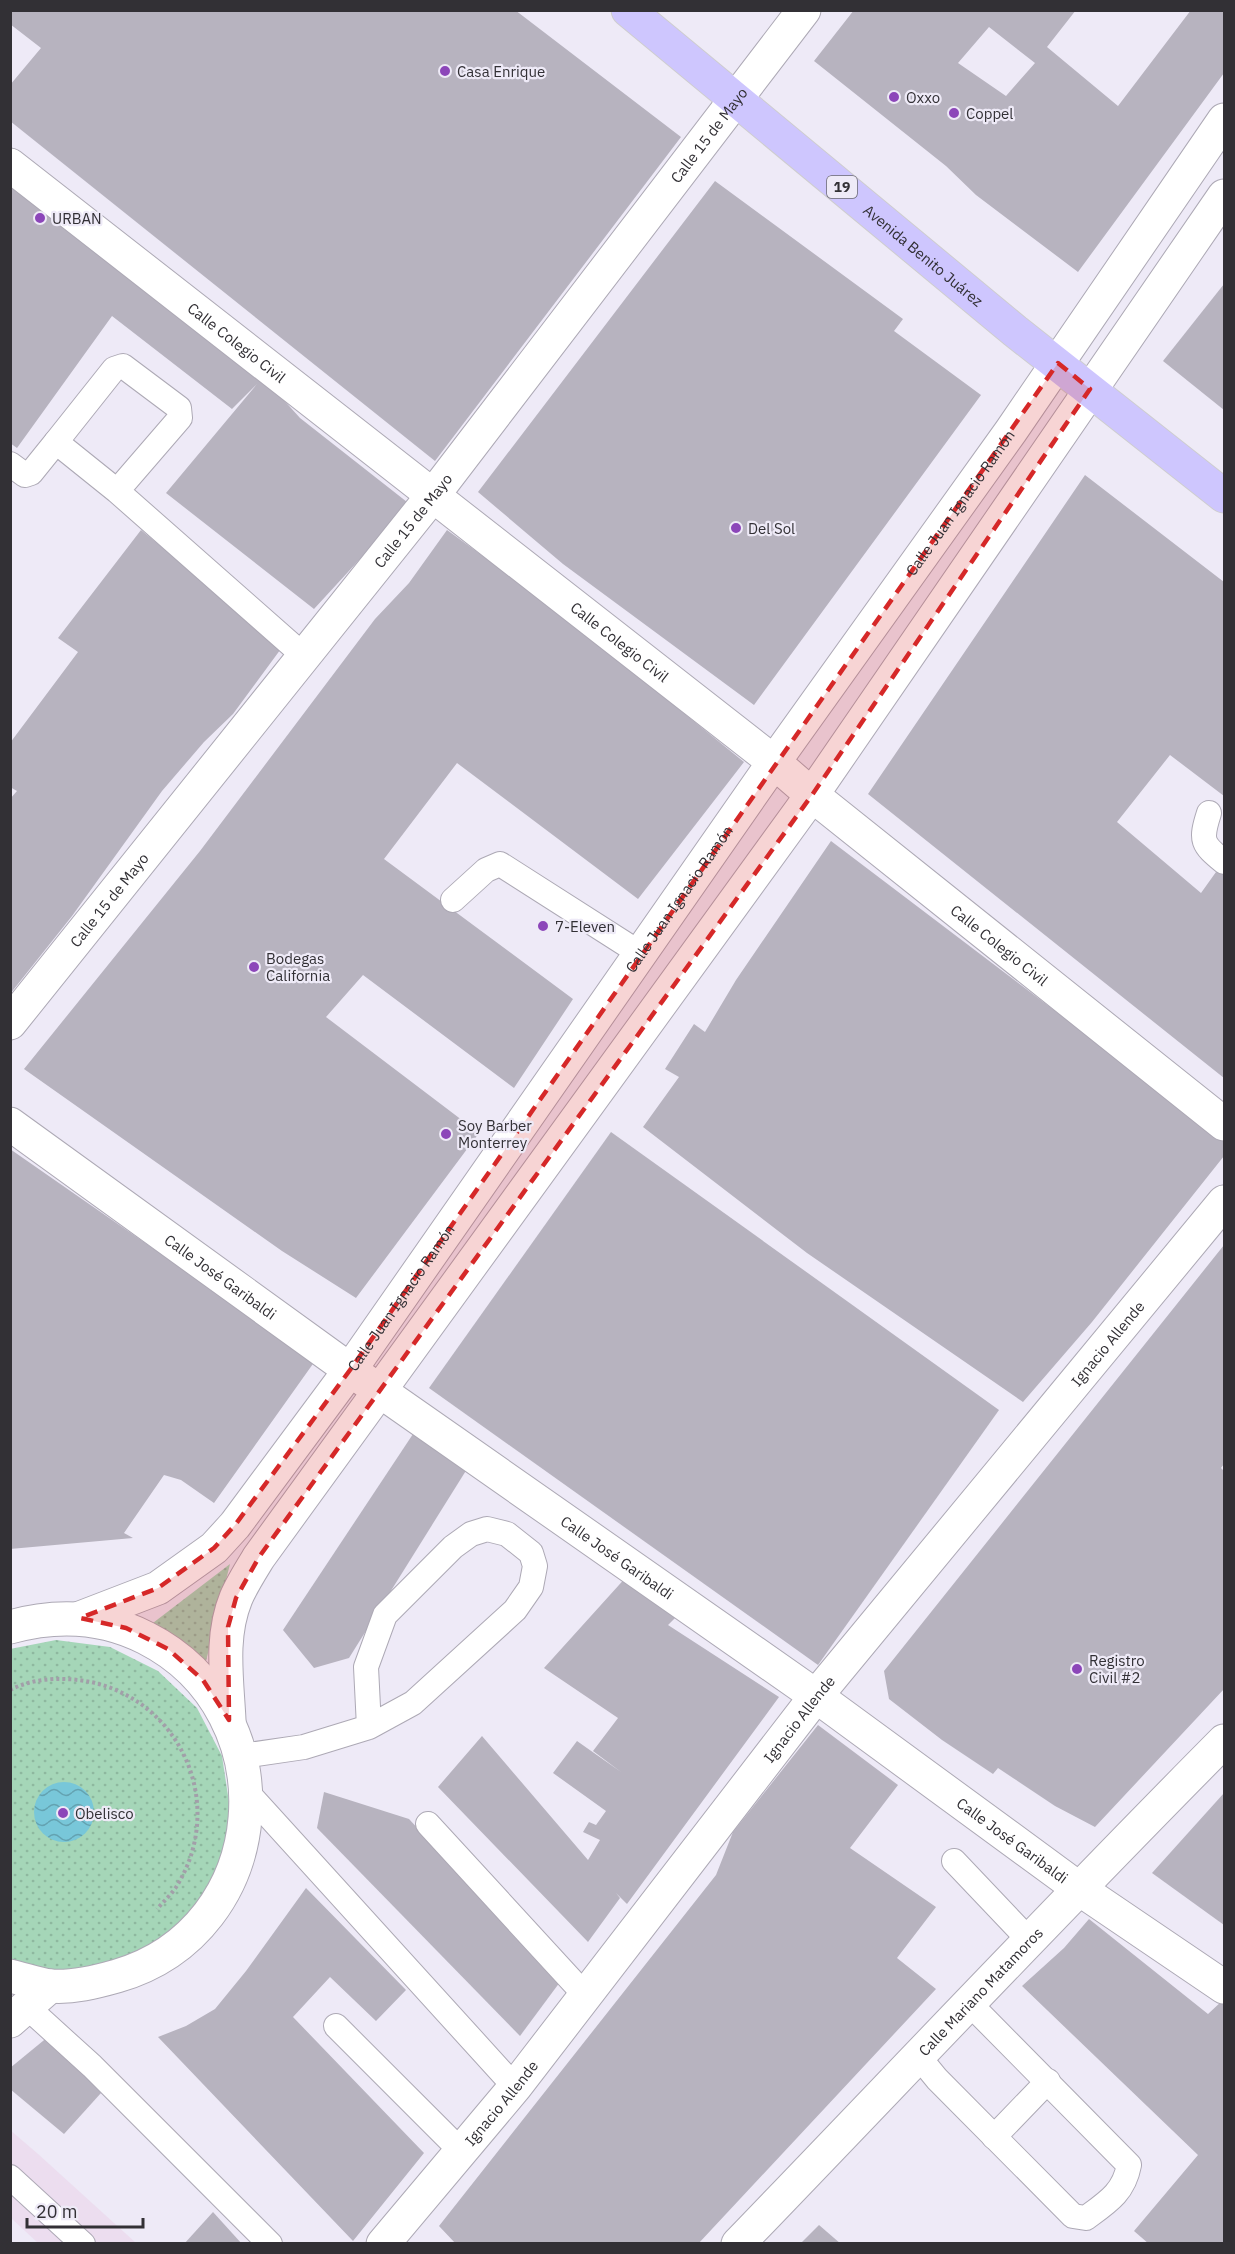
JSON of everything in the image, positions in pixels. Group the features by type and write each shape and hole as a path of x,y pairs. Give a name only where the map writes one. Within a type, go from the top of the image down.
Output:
{"main road":[{"name":"Avenida Benito Juárez","path":"627,10 1015,331 1224,496"}],"street":[{"name":"Calle 15 de Mayo","path":"10,1023 434,494 804,10"},
{"name":"Calle Juan Ignacio Ramón","path":"80,1618 158,1588 214,1548 234,1525 351,1370 774,762 1058,363 1224,120"},
{"name":"Calle Colegio Civil","path":"10,165 434,494 774,762 812,795 1224,1124"},
{"path":"229,1720 225,1646 236,1598 259,1557 812,795 1224,196"},
{"name":"Calle José Garibaldi","path":"10,1125 351,1370 382,1389 816,1696 1078,1888 1224,1988"},
{"name":"Ignacio Allende","path":"383,2244 515,2087 816,1696 1224,1202"},
{"path":"10,1627 35,1620 80,1618 126,1628 168,1649 203,1680 229,1720 242,1756 247,1792 246,1828 233,1873 210,1913 177,1946 137,1970 29,2004 10,1976"},
{"name":"Calle Mariano Matamoros","path":"738,2244 970,2004 1078,1888 1224,1741"}],"lane":[{"path":"10,464 25,475 31,473 114,369 123,366 179,408 180,418 117,491"},
{"path":"56,442 117,491 303,655"},
{"path":"1209,813 1202,834 1206,847 1224,862"},
{"path":"453,900 486,870 500,864 640,954"},
{"path":"242,1756 304,1747 369,1727 413,1703 515,1610 531,1587 536,1566 531,1553 507,1534 487,1529 471,1534 453,1547 385,1616 366,1667 369,1727"},
{"path":"247,1792 515,2087"},
{"path":"428,1824 585,1995"},
{"path":"954,1861 1029,1940"},
{"path":"29,2004 270,2244"},
{"path":"919,2057 1073,2216 1086,2217 1106,2203 1126,2183 1130,2164 970,2004"},
{"path":"336,2026 461,2151"},
{"path":"994,2137 1048,2081"},
{"path":"10,2177 83,2244"}],"path":[{"path":"10,1690 23,1684 69,1677 115,1688 154,1712 183,1749 197,1794 195,1841 178,1884 150,1917"}],"highlighted area":[{"path":"1058,363 1090,389 812,795 259,1557 236,1598 228,1627 229,1720 203,1680 168,1649 126,1628 80,1618 158,1588 214,1548 235,1525 350,1370"}],"shaded area":[{"path":"10,2130 136,2243 38,2243 11,2218"}],"green space":[{"path":"230,1564 205,1665 149,1626"},
{"path":"56,1640 110,1647 158,1671 197,1708 222,1756 230,1809 222,1863 197,1911 155,1951 102,1975 11,1970 10,1649"}],"water":[{"path":"64,1782 81,1787 89,1795 94,1812 89,1829 81,1837 64,1842 47,1837 39,1829 34,1812 39,1795 47,1787"}],"building":[{"path":"10,10 515,10 681,137 435,461 10,121 10,85 41,48 10,24"},
{"path":"854,10 1076,10 1047,47 1118,106 1191,10 1224,10 1224,73 1078,272 976,195 946,166 814,61","holes":["989,27 1035,63 1006,96 958,63"]},
{"path":"10,179 263,377 300,418 407,502 371,547 314,609 166,493 257,384 232,409 112,316 17,448 10,443"},
{"path":"715,181 903,319 894,331 981,395 754,705 563,564 478,492"},
{"path":"1224,284 1224,410 1163,361"},
{"path":"1085,475 1224,582 1224,796 1170,755 1117,822 1201,893 1221,865 1224,868 1224,1078 868,794"},
{"path":"141,530 283,646 233,714 204,742 162,791 72,916 10,994 10,799 17,791 10,787 10,743 78,652 58,638"},
{"path":"447,530 557,610 744,762 638,899 457,763 384,859 573,999 514,1088 363,975 326,1017 479,1133 356,1298 282,1251 24,1069 200,851 375,619 409,583"},
{"path":"831,841 1224,1139 1224,1156 1092,1322 1023,1402 807,1253 643,1127 679,1077 665,1069 694,1024 705,1032 736,980"},
{"path":"611,1132 999,1410 818,1665 429,1388"},
{"path":"10,1149 315,1361 214,1503 181,1480 164,1475 124,1533 133,1538 10,1549"},
{"path":"1224,1245 1224,1464 1221,1468 1224,1471 1224,1689 1095,1827 1055,1806 998,1768 993,1774 942,1740 889,1699 884,1671"},
{"path":"415,1431 467,1469 349,1658 314,1668 283,1630"},
{"path":"628,1575 681,1612 668,1625 779,1697 627,1904 616,1893 620,1898 588,1942 438,1787 482,1736 588,1860 600,1840 583,1832 589,1822 596,1825 606,1811 553,1773 577,1741 621,1772 593,1751 618,1718 544,1668"},
{"path":"818,1725 898,1785 850,1848 936,1907 897,1958 936,1989 698,2244 456,2244 439,2226 716,1875 733,1832"},
{"path":"324,1792 409,1819 560,1982 520,2036 317,1828"},
{"path":"1224,1793 1224,1925 1152,1873"},
{"path":"306,1888 406,1990 376,2021 330,1977 293,2017 424,2153 353,2241 158,2037 186,2026 215,2009 246,1971"},
{"path":"1089,1919 1208,2014 1222,2001 1224,2003 1224,2244 1149,2244 1134,2231 1198,2155 1022,1986 1064,1948"},
{"path":"49,2036 101,2093 64,2134 10,2089 10,2068"},
{"path":"213,2212 242,2244 184,2244"},
{"path":"819,2225 841,2244 800,2244"}],"place":[{"name":"Casa Enrique","path":"445,71"},
{"name":"Oxxo","path":"894,97"},
{"name":"Coppel","path":"954,113"},
{"name":"URBAN","path":"40,218"},
{"name":"Del Sol","path":"736,528"},
{"name":"7-Eleven","path":"543,926"},
{"name":"Bodegas California","path":"254,967"},
{"name":"Soy Barber Monterrey","path":"446,1134"},
{"name":"Registro Civil #2","path":"1077,1669"},
{"name":"Obelisco","path":"63,1813"}]}
